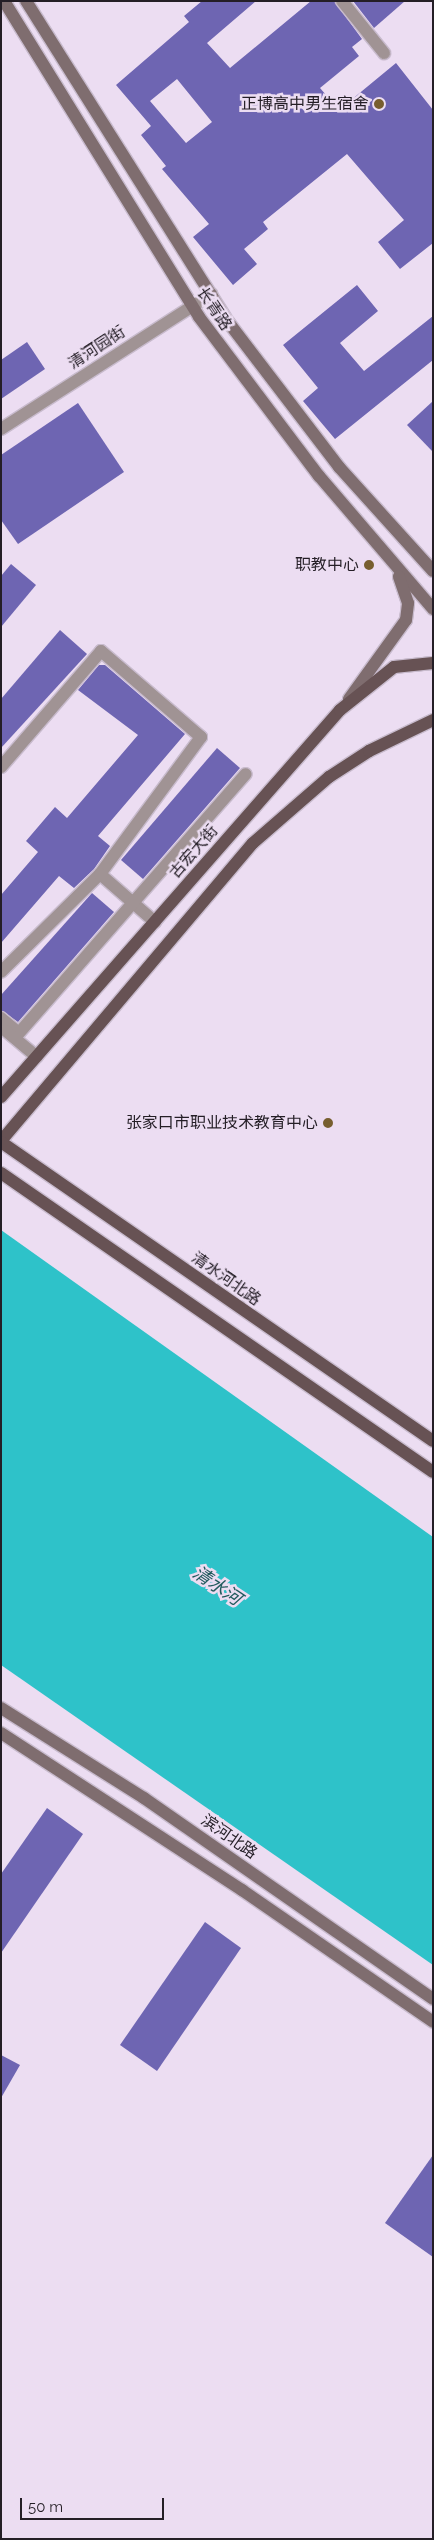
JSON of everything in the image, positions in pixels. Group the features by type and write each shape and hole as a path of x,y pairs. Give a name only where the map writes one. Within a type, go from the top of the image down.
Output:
{"main road":[{"name":"长青路","path":"4,1 192,306 246,382 386,559 433,609"},
{"name":"长青路","path":"26,1 211,294 339,467 433,571"},
{"path":"340,710 406,620 404,584 386,559"},
{"name":"古宏大街","path":"1,1098 340,710 394,667 433,663"},
{"path":"412,730 433,715"},
{"path":"1,1142 253,843 329,777 433,720"},
{"name":"清水河北路","path":"1,1142 433,1441"},
{"path":"1,1173 433,1472"},
{"name":"滨河北路","path":"1,1708 144,1798 433,1999"},
{"path":"1,1733 159,1834 433,2022"}],"street":[{"path":"11,13 26,1"},
{"path":"342,1 384,53"},
{"name":"清河园街","path":"1,430 211,294"},
{"path":"1,768 101,651 201,737 100,874 1,972"},
{"path":"1,1018 19,1033 246,774"},
{"path":"100,874 155,922"},
{"path":"1,1027 37,1057"}],"water":[{"name":"清水河","path":"1,1230 433,1537 433,1965 1,1665"}],"building":[{"path":"202,1 256,1 207,43 230,68 311,1 334,1 362,39 352,47 359,56 320,88 339,110 396,63 433,110 433,243 400,269 378,242 404,220 347,154 263,222 268,229 244,249 257,264 233,285 193,237 209,224 162,169 166,166 141,135 151,126 116,85 189,22 184,16","holes":["177,79 212,122 186,143 150,101"]},
{"path":"353,1 405,1 374,28"},
{"path":"357,285 378,311 340,343 364,371 433,316 433,360 335,439 303,401 318,388 283,345"},
{"path":"27,342 45,369 1,399 1,360"},
{"path":"433,401 433,452 407,425"},
{"path":"78,403 124,472 18,544 1,520 1,455"},
{"path":"11,564 36,585 1,627 1,576"},
{"path":"60,630 87,654 1,748 1,699"},
{"path":"99,665 105,665 185,734 98,836 110,846 94,869 74,888 59,876 1,943 1,895 38,852 26,841 55,807 67,818 138,735 78,690"},
{"path":"217,748 240,768 143,879 121,860"},
{"path":"92,893 114,912 18,1022 1,1010 1,995"},
{"path":"47,1808 83,1834 1,1953 1,1874"},
{"path":"205,1922 241,1948 157,2071 120,2045"},
{"path":"1,2055 20,2065 1,2098"},
{"path":"433,2155 433,2257 385,2223"}],"place":[{"name":"正博高中男生宿舍","path":"379,104"},
{"name":"职教中心","path":"369,565"},
{"name":"张家口市职业技术教育中心","path":"328,1123"}]}
